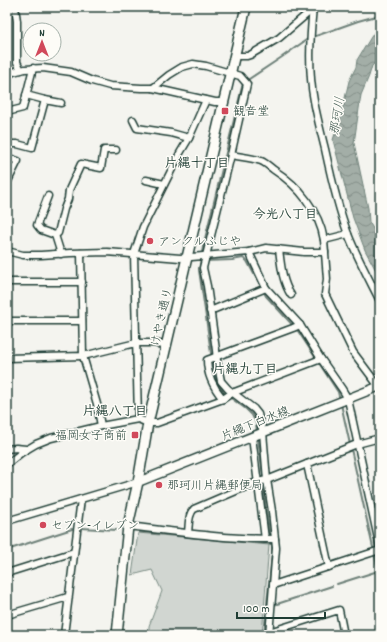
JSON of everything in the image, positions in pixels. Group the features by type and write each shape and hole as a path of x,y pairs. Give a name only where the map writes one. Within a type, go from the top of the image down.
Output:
{"highway":[{"name":"けやき通り","path":"117,635 128,526 138,482 148,422 188,258 246,7"}],"main road":[{"name":"片繩下白水線","path":"138,482 348,398 380,387"}],"street":[{"path":"15,7 17,21 17,62 21,70"},
{"path":"235,56 250,55 279,38 314,7"},
{"path":"314,7 310,29 309,50 313,100 330,173 348,234 380,300"},
{"path":"153,88 169,75 189,64 197,64 231,72 240,76 247,84 203,268 207,286 216,357 221,381 228,389 254,409 258,414 263,432 276,558 269,634 339,610 344,635"},
{"path":"7,112 23,108 33,68"},
{"path":"7,76 13,72 21,70 43,68 71,72 92,81 110,86 153,88 215,102 224,102"},
{"path":"26,95 61,103"},
{"path":"7,144 17,144 32,148 45,100"},
{"path":"138,419 134,254 143,227 168,176 189,138 206,100"},
{"path":"133,120 137,128 171,133 189,138"},
{"path":"55,235 58,233 68,199 69,190 81,164 101,168 104,150 116,150"},
{"path":"231,155 262,161 282,174 301,193 314,211 324,240 327,279 325,294 353,352 380,387"},
{"path":"7,159 18,161 7,183"},
{"path":"146,180 164,184"},
{"path":"48,196 37,225 41,230 55,235"},
{"path":"324,240 348,234"},
{"path":"55,235 61,254"},
{"path":"7,251 23,255 107,252 180,258 248,252 266,248 304,252 325,252"},
{"path":"279,249 282,274 291,295"},
{"path":"248,252 266,288 300,325 348,398 380,549 273,585"},
{"path":"81,253 83,356 101,426"},
{"path":"7,282 82,282"},
{"path":"210,311 266,288"},
{"path":"7,321 82,321"},
{"path":"223,399 212,383 207,366 207,360 300,325"},
{"path":"7,358 83,356 136,343 154,343 167,346"},
{"path":"7,464 26,450 46,440 101,426 138,419 157,423 223,399 232,392 321,359"},
{"path":"252,437 265,539"},
{"path":"188,533 190,516 194,509 257,482 267,480 357,444 380,438"},
{"path":"7,450 16,448 26,450"},
{"path":"306,464 329,567"},
{"path":"7,521 138,482"},
{"path":"64,635 81,499"},
{"path":"128,526 188,533 275,539"},
{"path":"7,573 74,552"},
{"path":"7,615 68,597"}],"shaded area":[{"path":"138,533 269,545 262,635 149,635 149,626 162,591 152,570 132,575"}],"water":[{"path":"380,24 380,57 372,66 361,95 354,143 368,208 369,222 380,240 380,278 365,250 353,218 333,140 349,81 356,67 357,60"}],"waterway":[{"path":"313,37 380,15"},
{"path":"257,433 256,423 252,415 224,393 214,375 199,270 203,247 243,83 309,38"},
{"path":"205,261 243,258 247,261 266,296 298,331 338,392 340,400"},
{"path":"341,404 380,579"},
{"path":"258,438 265,490 264,494 272,545 264,635"},
{"path":"81,528 117,530"},
{"path":"7,550 72,529"},
{"path":"139,532 187,536"},
{"path":"238,541 271,544"},
{"path":"337,584 378,571"},
{"path":"274,605 332,586"}],"place":[{"name":"観音堂","path":"225,111"},
{"name":"アンクルふじや","path":"150,241"},
{"name":"福岡女子商前","path":"135,435"},
{"name":"那珂川片縄郵便局","path":"159,485"},
{"name":"セブン-イレブン","path":"43,525"}],"district":[{"name":"片縄十丁目","path":"197,162"},
{"name":"今光八丁目","path":"285,213"},
{"name":"片縄九丁目","path":"245,368"},
{"name":"片縄八丁目","path":"115,410"}],"water label":[{"name":"那珂川","path":"336,116"}]}
